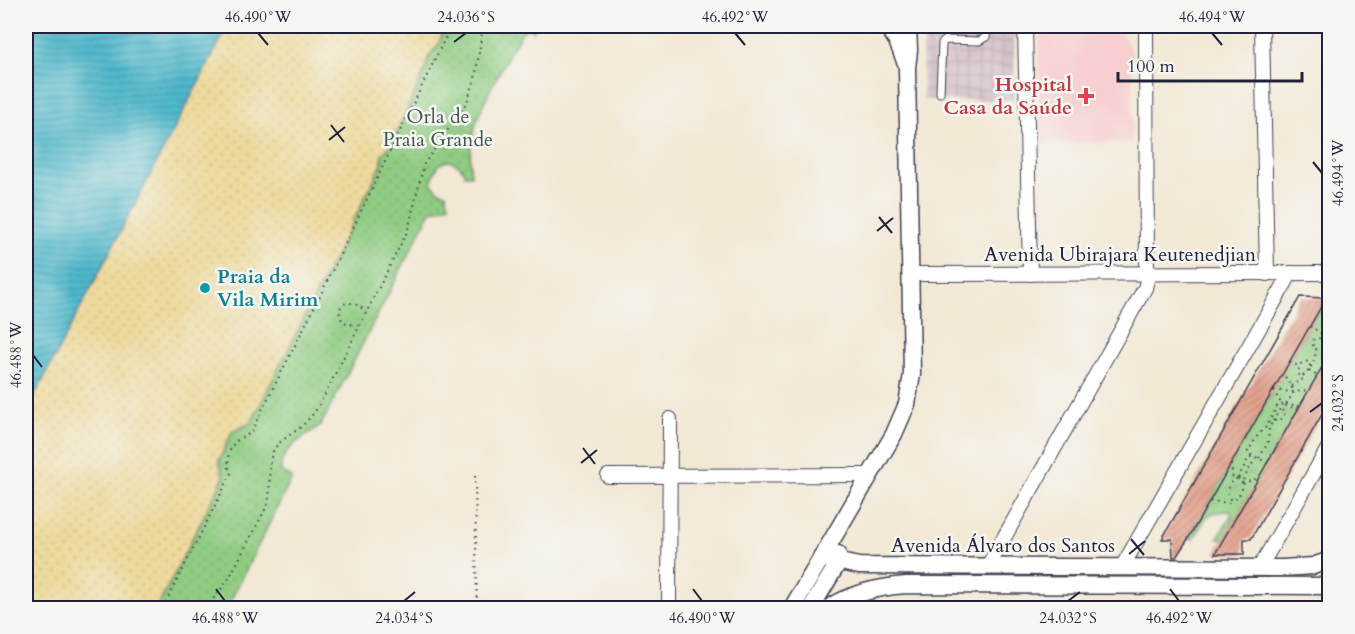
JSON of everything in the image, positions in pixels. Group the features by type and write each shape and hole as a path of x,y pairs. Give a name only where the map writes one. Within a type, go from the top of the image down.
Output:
{"street":[{"path":"887,26 902,50 907,68"},
{"path":"792,609 901,420 910,388 908,26"},
{"path":"1025,26 1030,274"},
{"path":"988,566 1145,288 1148,274 1146,26"},
{"path":"1262,26 1267,273"},
{"path":"1122,567 1291,273"},
{"name":"Avenida Ubirajara Keutenedjian","path":"910,274 1329,273"},
{"path":"669,609 670,419"},
{"path":"1260,567 1329,445"},
{"path":"608,476 870,476"},
{"path":"812,609 838,562 840,527"},
{"name":"Avenida Álvaro dos Santos","path":"821,558 859,566 1305,567 1329,560"},
{"name":"Avenida Álvaro dos Santos","path":"829,609 842,600 879,589 906,585 1329,586"},
{"path":"857,609 879,589"}],"lane":[{"path":"940,93 942,43 946,40 979,41 986,37 988,26"}],"path":[{"path":"163,609 231,474 227,462 231,447 235,441 250,434 451,26"},
{"path":"206,609 228,580 267,506 270,496 270,462 273,451 315,411 408,230 424,164 467,102 475,79 483,26"},
{"path":"358,326 343,322 339,313 340,308 347,302 352,302 357,303 366,312"},
{"path":"1317,350 1314,349 1312,342 1328,329 1323,323 1324,319 1329,316"},
{"path":"1310,326 1329,339"},
{"path":"1317,350 1323,348 1322,336"},
{"path":"1290,386 1303,379 1309,372 1317,350"},
{"path":"1305,376 1299,376 1300,367 1308,361 1310,366"},
{"path":"1290,362 1300,367"},
{"path":"1309,372 1317,376"},
{"path":"1283,373 1294,392"},
{"path":"1300,407 1280,401 1273,390 1294,392 1310,390"},
{"path":"1210,501 1230,503 1240,494 1243,483 1268,443 1269,428 1294,392"},
{"path":"1268,463 1247,453 1266,427 1280,401"},
{"path":"1273,421 1282,418 1286,404"},
{"path":"1233,480 1238,478 1248,459 1257,458"},
{"path":"1231,464 1233,480 1227,495 1230,499 1234,499"},
{"path":"475,476 477,609"},
{"path":"1243,483 1260,477"},
{"path":"1238,478 1243,483"}],"shaded area":[{"path":"1014,31 1014,100 923,100 922,50 929,34 933,32"},
{"name":"Hospital Casa da Saúde","path":"1121,33 1132,51 1133,142 1040,143 1039,36"}],"green space":[{"name":"Orla de Praia Grande","path":"446,26 535,26 533,31 527,28 521,33 485,101 473,137 470,155 471,175 465,175 457,164 449,161 440,164 437,168 431,183 439,191 446,193 449,205 431,211 321,425 294,444 284,456 281,471 292,478 227,608 157,608 224,477 219,461 232,432 251,423 382,164 382,154 391,146 426,68 429,56 437,47"},
{"path":"1326,298 1329,298 1329,355 1224,539 1217,539 1231,516 1231,511 1211,514 1204,520 1194,539 1188,539"}],"sand":[{"name":"Praia da Vila Mirim","path":"228,26 446,26 437,47 429,56 426,68 391,146 384,154 382,164 251,424 232,432 219,461 224,477 157,608 26,608 26,412"}],"water":[{"path":"26,26 228,26 26,412"}],"building":[{"path":"1300,297 1326,298 1188,539 1176,557 1173,557 1172,539 1162,539"},
{"path":"1329,355 1329,402 1251,539 1244,539 1244,554 1215,554"}],"place":[{"name":"Hospital Casa da Saúde","path":"1086,96"},
{"name":"Praia da Vila Mirim","path":"205,288"}]}
